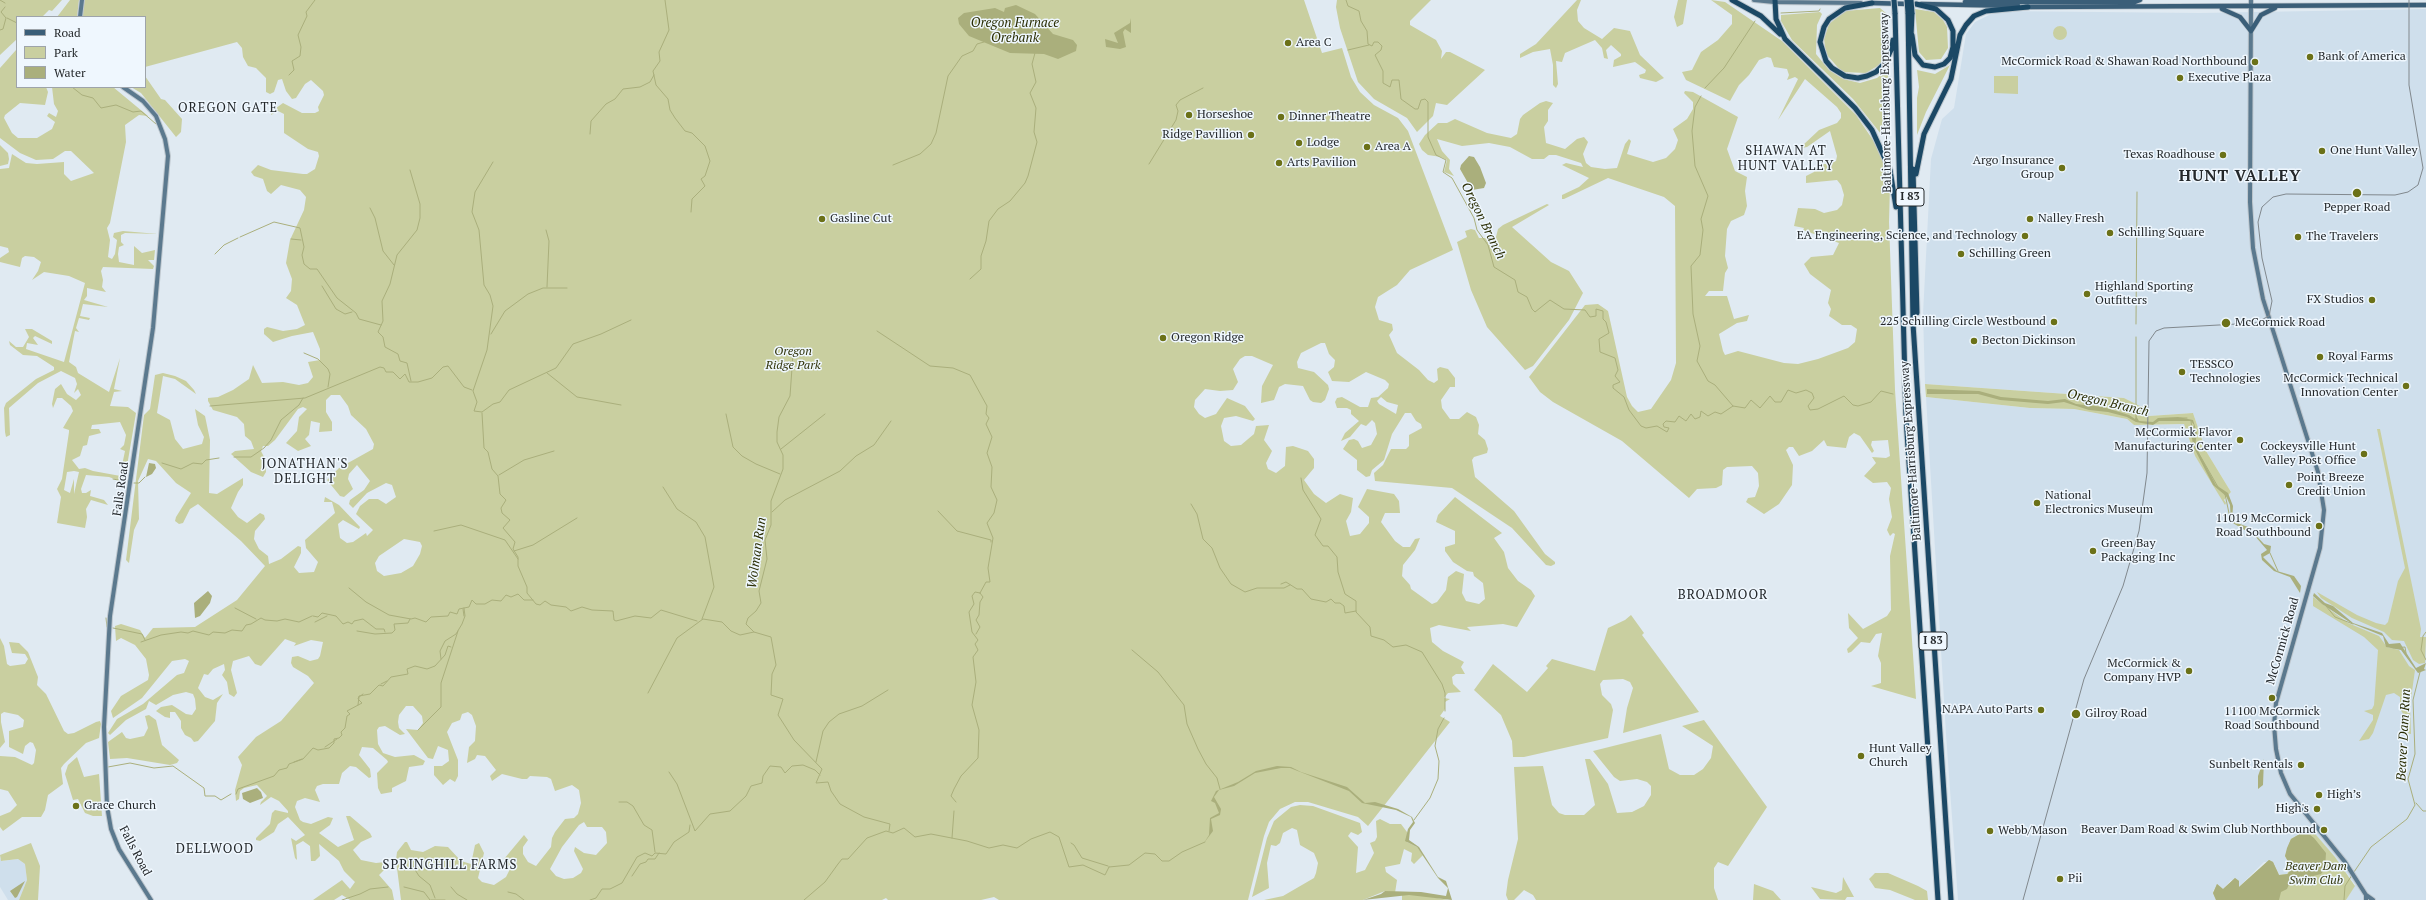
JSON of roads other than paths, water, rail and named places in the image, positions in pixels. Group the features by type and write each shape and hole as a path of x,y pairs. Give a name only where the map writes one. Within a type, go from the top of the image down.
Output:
{"highway":[{"path":"1732,0 1761,16 1855,108 1874,134 1890,170 1899,234"},
{"name":"Baltimore-Harrisburg Expressway","path":"1894,0 1899,234 1906,418 1938,900"},
{"name":"Baltimore-Harrisburg Expressway","path":"1907,0 1910,13 1913,308 1951,900"},
{"path":"1911,0 1910,13 1915,207 1917,382"},
{"path":"1774,1 1777,22 1785,39"},
{"path":"1872,3 1840,10 1826,23 1821,36 1821,46 1824,56 1832,68 1841,74 1853,78 1863,77 1876,72 1890,54 1895,24"},
{"path":"1911,33 1914,55 1923,65 1935,67 1944,64 1950,58 1953,47 1953,31 1948,20 1936,9 1916,4"},
{"path":"1915,207 1916,170 1922,142 1927,125 1951,80 1963,30 1974,16 1986,11 2028,7"}],"main road":[{"path":"80,16 82,0"},
{"path":"1754,0 2028,7 2278,7 2426,5"},
{"path":"1937,4 1985,1 2135,2 2140,0"},
{"name":"McCormick Road","path":"2251,0 2250,215 2255,259 2264,299 2318,472 2324,510 2320,548 2275,710 2277,754 2290,794 2349,867 2366,898"},
{"path":"2217,7 2240,16 2251,31 2262,15 2278,7"},
{"name":"Falls Road","path":"124,88 143,101 156,116 165,139 168,156 153,328 124,537 110,616 104,727 107,806 111,829 119,849 150,900"},
{"path":"2366,898 2373,900"}],"water":[{"name":"Oregon Furnace Orebank","path":"1016,5 1035,14 1053,34 1073,40 1077,45 1076,51 1058,59 1044,54 1010,53 969,36 959,24 958,18 964,13 995,8 1004,12 1005,8"},
{"path":"1131,18 1131,33 1125,29 1123,32 1126,47 1120,49 1106,47 1105,39 1118,43 1114,33 1130,23"},
{"path":"1469,156 1474,157 1480,167 1486,183 1484,188 1472,190 1460,169 1461,165"},
{"name":"Oregon Branch","path":"1927,389 1979,391 2001,397 2048,401 2065,399 2076,404 2103,407 2129,415 2135,419 2136,416 2139,421 2153,422 2158,418 2178,417 2193,420 2197,433 2195,446 2216,485 2228,493 2233,506 2232,521 2248,527 2264,544 2271,546 2270,553 2263,557 2277,571 2294,576 2301,586 2300,593 2290,577 2274,571 2262,560 2261,554 2267,550 2255,536 2231,522 2230,505 2226,496 2213,485 2194,448 2191,434 2194,425 2191,421 2159,421 2153,425 2136,422 2127,417 2108,412 2089,410 2064,402 2048,404 2000,400 1978,394 1927,394"},
{"path":"149,463 155,464 156,468 152,474 146,477"},
{"path":"208,591 212,596 210,603 200,616 195,618 194,603"},
{"path":"2314,593 2325,603 2333,606 2353,623 2382,633 2389,644 2400,643 2416,668 2426,663 2424,669 2426,670 2418,673 2401,650 2386,647 2383,636 2351,623 2322,604 2313,596"},
{"path":"2264,759 2263,785 2258,789 2258,776"},
{"path":"1277,766 1291,767 1301,772 1347,787 1365,803 1375,802 1398,809 1412,817 1415,823 1410,830 1409,840 1419,847 1438,877 1446,881 1452,900 1409,895 1363,900 1381,894 1385,891 1421,892 1446,896 1448,888 1438,878 1417,847 1405,841 1408,829 1413,822 1411,817 1396,810 1362,803 1349,791 1290,768 1281,768 1255,773 1234,786 1219,790 1214,797 1221,809 1220,815 1211,819 1213,831 1204,843 1209,835 1210,818 1219,813 1215,803 1211,801 1216,791 1238,782 1256,771"},
{"path":"257,788 261,792 263,798 250,803 243,799 242,793"},
{"name":"Beaver Dam Swim Club","path":"2305,831 2314,838 2326,853 2325,869 2321,874 2290,882 2287,889 2281,892 2279,900 2216,900 2213,893 2217,884 2223,889 2235,878 2239,881 2239,887 2269,860 2273,862 2279,875 2288,874 2291,867 2285,856 2287,848 2291,839"},
{"path":"25,881 17,897 15,898 10,891"}],"waterway":[{"name":"Oregon Branch","path":"0,0 5,3"},
{"path":"289,75 294,70 292,61 300,56 301,47 298,35 307,16 306,12 315,0"},
{"path":"665,0 669,30 659,52 660,61 653,71 656,85 668,99 670,110 685,131 692,133 705,146 710,161 705,176 701,179 705,186 692,199 691,212"},
{"name":"Oregon Branch","path":"1346,0 1348,6 1359,11 1361,21 1367,31 1368,44 1372,46 1374,42 1378,42 1382,46 1381,50 1375,55 1383,71 1383,83 1390,87 1392,80 1399,80 1401,99 1415,109 1418,109 1421,100 1425,99 1428,102 1428,137 1436,155 1446,160 1443,172 1452,178 1474,218 1477,230 1488,245 1494,267 1515,280 1518,292 1527,297 1532,309 1535,312 1550,300 1564,309 1585,310 1590,317 1596,316 1596,309 1603,311 1603,319 1606,322 1609,333 1599,339 1600,352 1615,358 1618,370 1615,376 1620,382 1613,385 1613,388 1624,397 1629,410 1641,426 1646,428 1657,426 1667,432 1669,428 1664,427 1663,424 1666,421 1675,422 1679,416 1686,421 1691,414 1695,419 1700,417 1701,411 1708,416 1715,412 1721,414 1733,406 1745,408 1751,400 1760,408 1770,396 1775,402 1781,402 1788,390 1796,393 1806,390 1812,393 1814,398 1808,406 1810,410 1818,409 1844,396 1853,405 1858,406 1871,402 1881,391 1893,394"},
{"name":"Oregon Branch","path":"0,30 3,29 6,18 1,12 5,7"},
{"path":"1781,13 1819,11 1820,9"},
{"path":"7,18 16,22"},
{"path":"1705,88 1724,68 1755,21"},
{"path":"893,165 920,154 931,144 936,133 948,76 962,56 973,51 977,44 984,42"},
{"path":"1348,50 1369,45"},
{"path":"970,279 981,269 981,256 986,241 989,221 998,209 1010,201 1025,183 1028,176 1037,142 1034,132 1036,108 1030,93 1036,82 1032,64 1035,53"},
{"path":"590,134 591,121 606,104 615,99 623,89 640,87 650,82 654,75"},
{"path":"73,88 82,95 93,98 101,108 116,105 133,112 141,111 156,124"},
{"path":"1149,164 1176,120 1178,111 1176,105 1180,100 1203,88"},
{"path":"1701,96 1695,107 1692,131 1695,166 1708,196 1701,219 1703,230 1700,255 1691,266 1693,314 1700,346 1697,361 1708,381 1715,385 1733,406"},
{"path":"493,162 475,192 472,212 479,230 484,285 490,295 493,306 487,350 473,391 477,402 474,411 482,412 493,404 500,402 509,390 556,368 573,344 601,334 631,320"},
{"path":"410,170 420,204 420,218 417,230 397,255 390,284 382,301 383,321 378,332 383,337 385,347 398,354 400,361 407,363 411,381"},
{"path":"2136,324 2137,192"},
{"path":"370,208 375,218 383,251 394,265"},
{"path":"240,237 274,222 300,228 304,247 302,255 304,264 310,269 317,269 337,298 356,313 359,319 381,325"},
{"path":"546,230 549,241 547,287"},
{"path":"215,254 224,245 238,238"},
{"path":"291,239 301,240"},
{"path":"322,286 336,309 345,314 352,312"},
{"path":"491,334 505,311 528,294 543,288 567,288"},
{"path":"877,331 930,366 953,368 970,375 987,406 986,414 989,418 986,424 992,437 987,453 992,467 991,487 997,500 994,513 987,523 993,538 988,568 990,582 986,582 980,593"},
{"path":"2136,337 2136,417"},
{"path":"304,353 318,359 328,369 330,374 328,387"},
{"name":"Wolman Run","path":"754,632 746,624 748,618 756,611 761,603 759,591 767,559 765,540 771,525 771,501 783,469 783,455 777,442 777,432 779,417 790,396 793,354"},
{"path":"210,406 305,398 380,367 384,368 386,372 393,372 400,379 405,374 409,382 418,382 432,378 443,367 448,366 464,387 472,390"},
{"path":"547,373 577,397 621,405"},
{"path":"234,457 251,457 264,448 271,440 281,420 299,405 303,398"},
{"path":"482,413 484,448 488,452 492,469 498,476 500,494 506,500 501,508 502,513 510,520 503,528 515,542 513,549 518,557 518,566 527,587 527,593 536,604 540,605 545,601 551,605 566,607 571,611 582,607 592,610 613,611 614,620 616,621 635,616 651,618 661,610 697,621"},
{"path":"726,414 733,447 742,456 756,464 780,474"},
{"path":"781,449 825,414"},
{"name":"Oregon Branch","path":"2180,418 2187,418"},
{"path":"772,512 785,500 840,471 856,456 874,445 891,421"},
{"name":"Oregon Branch","path":"2191,421 2192,429"},
{"name":"Oregon Branch","path":"2194,441 2198,452 2218,487"},
{"path":"499,475 524,460 554,451"},
{"path":"162,463 181,469 193,463 202,464 206,460 219,458"},
{"path":"134,483 139,483 145,477"},
{"path":"1301,478 1303,490 1321,519 1315,535 1323,546 1328,546 1337,557 1338,572 1345,594 1356,601 1356,612 1370,627 1371,636 1384,640 1393,647 1406,645 1422,652 1442,684 1445,693 1445,711"},
{"path":"113,479 128,482"},
{"path":"663,487 677,509 696,522 705,537 714,587 702,619"},
{"name":"Oregon Branch","path":"2225,494 2230,518"},
{"path":"1191,504 1197,514 1203,539 1212,548 1220,568 1231,584 1245,592 1257,588 1284,588 1290,585"},
{"path":"938,511 957,531 991,540 991,542"},
{"path":"514,551 533,545 577,518"},
{"path":"434,531 461,525 505,540 518,559"},
{"name":"Oregon Branch","path":"2270,553 2278,571"},
{"path":"1281,584 1286,582 1297,589 1302,589 1311,599 1326,602 1331,599 1335,603 1340,603 1344,606 1345,613 1356,611"},
{"path":"349,588 366,602 389,615 411,619 415,618 426,622 431,617 448,616 450,612 457,614 459,609 469,607 472,600 476,604 485,604 492,600 501,601 506,595 511,597 518,594 524,600 533,600"},
{"path":"956,802 951,796 954,789 961,776 978,758 979,730 972,705 976,682 973,657 978,650 975,644 978,640 972,632 969,612 974,604 972,596 975,592 980,593"},
{"path":"976,634 980,627 976,620 979,615 980,602 983,597 980,593"},
{"name":"Oregon Branch","path":"2326,606 2335,617 2353,624"},
{"path":"235,608 256,619"},
{"path":"441,659 440,651 445,641 456,634 462,624 465,616 464,608"},
{"path":"463,609 464,616"},
{"path":"313,616 318,617 322,613 336,616 343,624 348,622 352,624 354,621 363,619 376,629 384,629 385,632"},
{"path":"141,642 161,635 181,632 188,633 193,631 209,635 213,632 225,633 232,630 242,631 246,625 251,624 261,618 265,620 277,621 285,619 299,622 312,616"},
{"path":"315,622 327,616"},
{"path":"106,618 107,627"},
{"path":"357,631 375,634 392,633 395,630 394,624 408,623 410,619"},
{"path":"648,693 677,638 703,619 722,622 731,631 740,635 754,632 771,637 776,665 772,674 771,695 783,699 778,715 794,740 822,769 816,783 828,782 831,791 840,804 864,817 890,824 889,831"},
{"path":"113,628 142,634 145,640"},
{"path":"418,730 441,707 441,683 458,631"},
{"path":"2426,632 2423,636 2421,650 2426,660"},
{"path":"236,794 238,789 274,776 279,770 287,768 289,764 303,759 313,748 318,750 329,748 334,743 334,739 339,738 342,735 341,732 345,728 347,716 350,714 347,711 362,703 358,699 359,696 370,694 379,685 383,686 391,677 408,674 407,669 415,666 427,669 435,666 445,655 448,646 451,647"},
{"name":"Oregon Branch","path":"2393,648 2405,647 2406,653"},
{"path":"1132,650 1158,672 1184,705 1187,724 1206,764 1217,778 1220,789"},
{"name":"Beaver Dam Run","path":"2354,872 2371,847 2407,819 2415,805 2408,779 2415,754 2413,700 2420,672"},
{"path":"381,684 387,681"},
{"path":"816,762 823,731 829,722 839,714 862,706 888,690"},
{"path":"358,705 359,697 363,694"},
{"path":"1414,820 1430,798 1438,779 1439,761 1435,746 1438,729 1444,718"},
{"path":"325,747 337,739"},
{"path":"294,762 302,759"},
{"path":"108,767 130,763 154,768 173,766 204,788 205,796 215,796 221,800 231,794"},
{"path":"669,772 677,784 695,831 710,814 730,811 746,796 751,786 762,783 763,776 770,766 781,767 785,773 792,766 803,765 815,770 820,775"},
{"path":"619,802 627,802 633,806 644,825 652,830 655,852"},
{"path":"2416,803 2423,811 2426,811"},
{"path":"952,838 954,811"},
{"path":"590,900 596,898 602,889 610,889 622,883 637,857 645,853 652,856 655,853 666,854 674,842 689,832 690,825"},
{"path":"804,900 825,882 842,859 848,859 867,838 886,831 893,833 904,828 915,837 931,834 967,841 989,848 1003,845 1017,848 1031,839 1050,832 1059,837 1069,867 1083,865 1105,875 1109,867"},
{"path":"1109,867 1129,865 1145,853 1155,854 1162,861 1169,861 1182,852 1205,842"},
{"path":"1071,843 1074,845 1082,858 1108,866"},
{"path":"632,876 640,864 646,862 648,859 655,859 659,853"},
{"path":"410,862 419,876 430,885 435,898"},
{"name":"Beaver Dam Run","path":"2344,900 2345,886 2352,875"},
{"path":"342,900 370,889 388,887"},
{"path":"404,887 424,892 430,900"},
{"path":"451,887 457,894 467,900"},
{"path":"508,892 516,894 524,900"},
{"path":"431,900 445,900"}],"tram line":[{"path":"2023,900 2084,679 2123,586 2139,531 2147,473 2149,341 2156,331 2164,328 2255,323 2269,316 2272,301 2262,258 2258,222 2262,207 2273,197 2286,194 2395,195 2408,192 2418,185 2423,168 2409,85 2409,0"}],"place":[{"name":"Area C","path":"1288,43"},
{"name":"Bank of America","path":"2310,57"},
{"name":"McCormick Road & Shawan Road Northbound","path":"2255,62"},
{"name":"Executive Plaza","path":"2180,78"},
{"name":"Horseshoe","path":"1189,115"},
{"name":"Dinner Theatre","path":"1281,117"},
{"name":"Ridge Pavillion","path":"1251,135"},
{"name":"Lodge","path":"1299,143"},
{"name":"Area A","path":"1367,147"},
{"name":"One Hunt Valley","path":"2322,151"},
{"name":"Texas Roadhouse","path":"2223,155"},
{"name":"Arts Pavilion","path":"1279,163"},
{"name":"Argo Insurance Group","path":"2062,168"},
{"name":"Pepper Road","path":"2357,193"},
{"name":"Gasline Cut","path":"822,219"},
{"name":"Nalley Fresh","path":"2030,219"},
{"name":"Schilling Square","path":"2110,233"},
{"name":"EA Engineering, Science, and Technology","path":"2025,236"},
{"name":"The Travelers","path":"2298,237"},
{"name":"Schilling Green","path":"1961,254"},
{"name":"Highland Sporting Outfitters","path":"2087,294"},
{"name":"FX Studios","path":"2372,300"},
{"name":"225 Schilling Circle Westbound","path":"2054,322"},
{"name":"McCormick Road","path":"2226,323"},
{"name":"Oregon Ridge","path":"1163,338"},
{"name":"Becton Dickinson","path":"1974,341"},
{"name":"Royal Farms","path":"2320,357"},
{"name":"TESSCO Technologies","path":"2182,372"},
{"name":"McCormick Technical Innovation Center","path":"2406,386"},
{"name":"McCormick Flavor Manufacturing Center","path":"2240,440"},
{"name":"Cockeysville Hunt Valley Post Office","path":"2364,454"},
{"name":"Point Breeze Credit Union","path":"2289,485"},
{"name":"National Electronics Museum","path":"2037,503"},
{"name":"11019 McCormick Road Southbound","path":"2319,526"},
{"name":"Green Bay Packaging Inc","path":"2093,551"},
{"name":"McCormick & Company HVP","path":"2189,671"},
{"name":"11100 McCormick Road Southbound","path":"2272,698"},
{"name":"NAPA Auto Parts","path":"2041,710"},
{"name":"Gilroy Road","path":"2076,714"},
{"name":"Hunt Valley Church","path":"1861,756"},
{"name":"Sunbelt Rentals","path":"2301,765"},
{"name":"High’s","path":"2319,795"},
{"name":"Grace Church","path":"76,806"},
{"name":"High's","path":"2317,809"},
{"name":"Beaver Dam Road & Swim Club Northbound","path":"2324,830"},
{"name":"Webb/Mason","path":"1990,831"},
{"name":"Pii","path":"2060,879"}],"district":[{"name":"OREGON GATE","path":"228,108"},
{"name":"SHAWAN AT HUNT VALLEY","path":"1786,158"},
{"name":"HUNT VALLEY","path":"2240,176"},
{"name":"JONATHAN'S DELIGHT","path":"305,472"},
{"name":"BROADMOOR","path":"1723,595"},
{"name":"DELLWOOD","path":"215,849"},
{"name":"SPRINGHILL FARMS","path":"450,865"}],"park label":[{"name":"Oregon Ridge Park","path":"793,359"}]}
